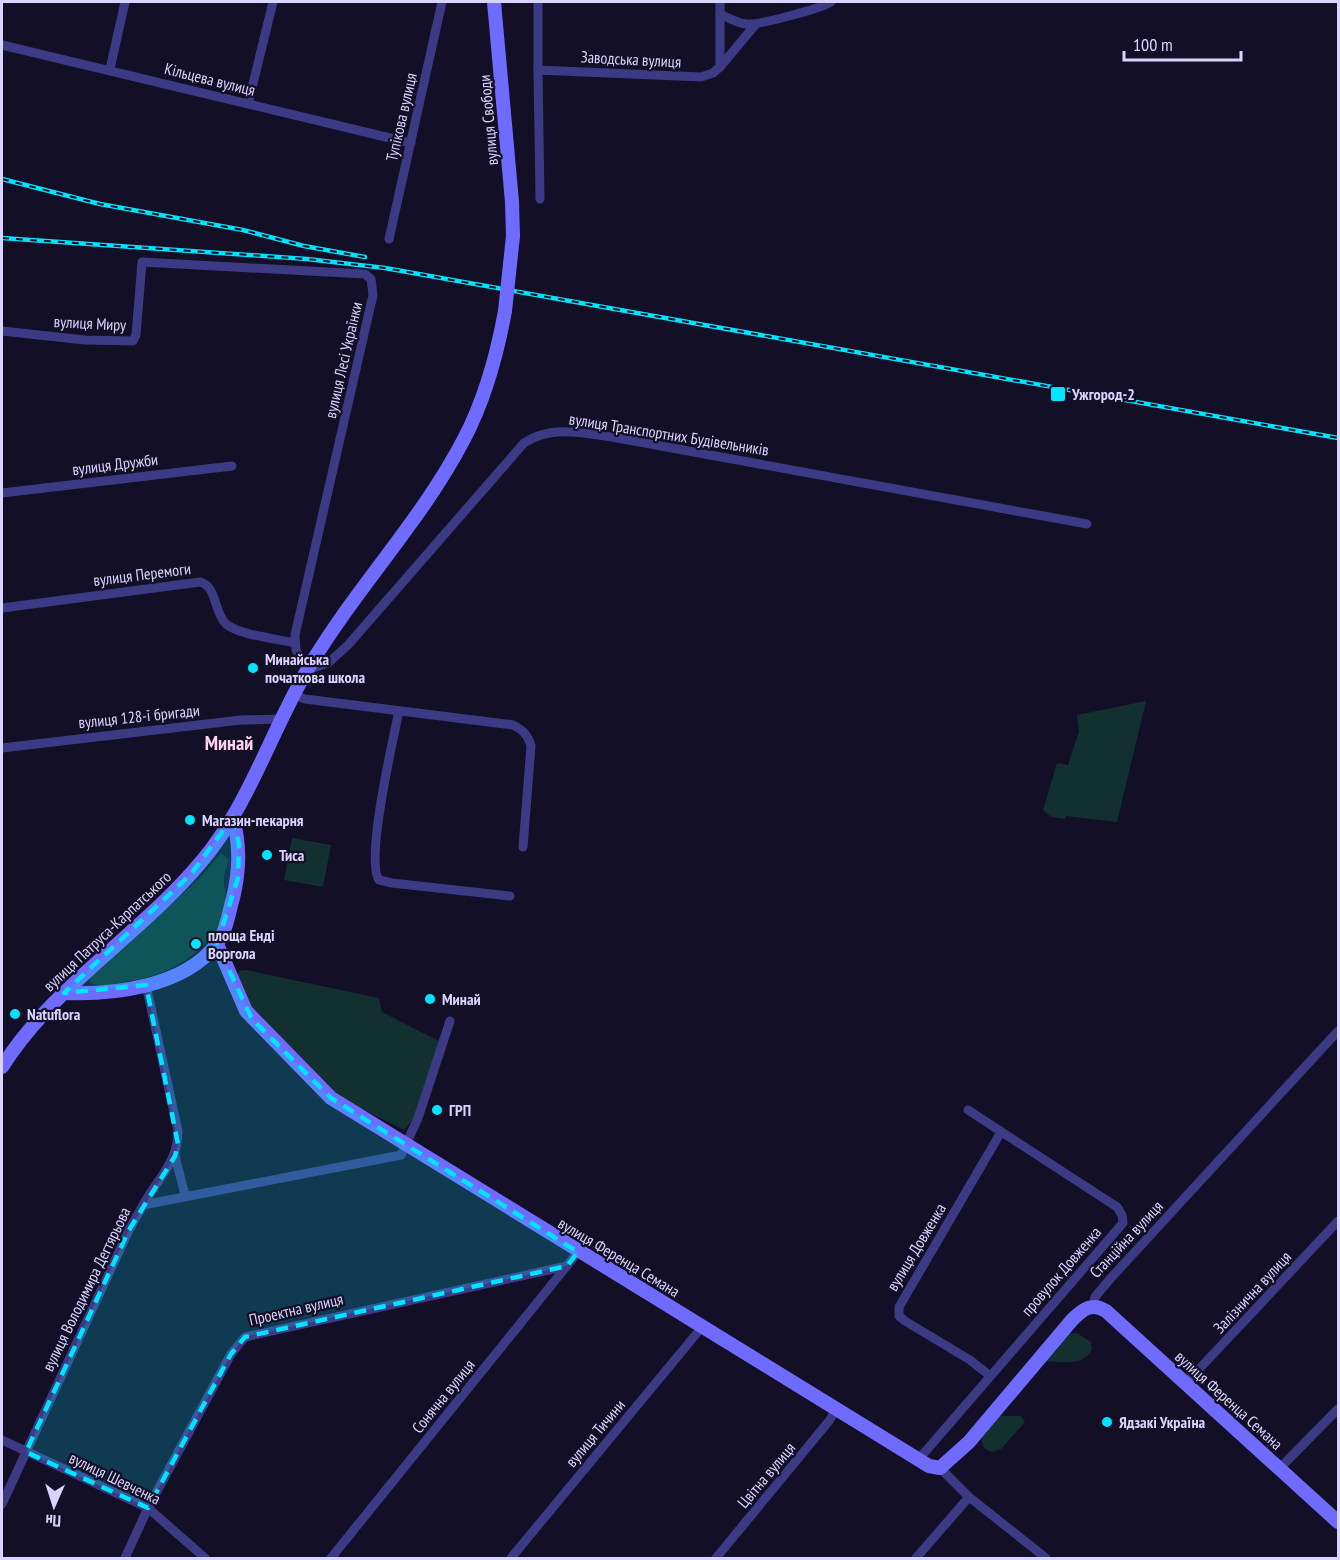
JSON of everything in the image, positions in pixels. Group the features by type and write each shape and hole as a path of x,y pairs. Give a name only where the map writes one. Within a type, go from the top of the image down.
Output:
{"street":[{"path":"110,69 125,2"},
{"path":"248,104 273,2"},
{"name":"Тупікова вулиця","path":"389,239 442,2"},
{"name":"вулиця Свободи","path":"293,695 307,670 442,477 465,438 492,370 505,312 513,236 494,2"},
{"path":"538,2 540,199"},
{"path":"720,2 720,67"},
{"path":"720,67 755,25 772,18 819,9 831,2"},
{"path":"720,14 738,22 755,25"},
{"name":"Кільцева вулиця","path":"2,45 110,69 411,143"},
{"name":"Заводська вулиця","path":"538,70 701,77 713,73 720,67"},
{"name":"вулиця Миру","path":"2,331 85,340 133,341 136,335 142,262"},
{"name":"вулиця Лесі Українки","path":"142,262 365,274 374,284 295,643"},
{"name":"вулиця Транспортних Будівельників","path":"307,670 328,663 348,645 524,443 535,435 549,432 568,431 612,437 1087,524"},
{"name":"вулиця Дружби","path":"2,493 232,466"},
{"name":"вулиця Перемоги","path":"2,608 200,582 208,586 218,610 229,626 295,643"},
{"path":"295,643 299,659 307,670"},
{"path":"64,993 99,993 146,985 183,971 200,961 218,944 238,878 239,844 233,817 293,695 513,725 529,736 531,750 523,847"},
{"path":"399,711 376,838 374,873 379,880 392,883 510,897"},
{"name":"вулиця 128-ї бригади","path":"2,748 241,720 280,719"},
{"name":"вулиця Патруса-Карпатського","path":"2,1067 27,1031 64,993 191,874 233,817"},
{"name":"вулиця Ференца Семана","path":"218,944 242,1005 252,1019 322,1091 406,1146 837,1408 918,1460 933,1468 940,1468 969,1497 1046,1558"},
{"path":"146,985 178,1131 175,1156 185,1195"},
{"path":"406,1146 418,1118 450,1021"},
{"name":"Станційна вулиця","path":"940,1468 969,1442 1072,1320 1086,1308 1093,1306 1095,1297 1110,1279 1193,1192 1283,1088 1338,1031"},
{"name":"провулок Довженка","path":"918,1460 989,1375 1123,1223 1122,1215 1117,1207 968,1110"},
{"name":"вулиця Довженка","path":"989,1375 970,1360 905,1321 899,1316 898,1307 1001,1132"},
{"name":"вулиця Володимира Дегтярьова","path":"2,1504 129,1230 143,1205 185,1195 401,1155 406,1146"},
{"path":"143,1205 175,1156"},
{"name":"Залізнична вулиця","path":"1186,1383 1338,1221"},
{"name":"Сонячна вулиця","path":"331,1558 578,1252"},
{"name":"Проектна вулиця","path":"125,1558 148,1508 231,1354 245,1337 567,1266"},
{"name":"вулиця Ференца Семана","path":"1093,1306 1106,1311 1338,1522"},
{"name":"вулиця Тичини","path":"511,1558 702,1327"},
{"name":"Цвітна вулиця","path":"716,1558 829,1421 837,1408"},
{"path":"1280,1468 1338,1409"},
{"name":"вулиця Шевченка","path":"2,1440 148,1508 205,1558"},
{"path":"916,1558 969,1497"}],"highlighted area":[{"path":"233,817 239,844 238,878 217,944 252,1019 331,1098 578,1252 567,1266 245,1337 231,1354 148,1508 26,1452 129,1230 175,1156 178,1144 146,985 64,993 191,874"}],"green space":[{"path":"1146,701 1117,822 1066,816 1065,819 1051,817 1043,810 1057,763 1068,765 1079,731 1077,715"},
{"path":"292,838 331,845 323,887 284,880"},
{"path":"221,853 229,860 224,880 226,905 221,920 204,945 179,964 150,976 118,984 101,985 90,982 90,977 198,880"},
{"path":"246,970 379,998 382,1012 439,1041 414,1118 404,1130 340,1098 250,1009 237,976 239,971"},
{"path":"1077,1333 1091,1342 1092,1349 1084,1359 1071,1362 1044,1361 1066,1334"},
{"path":"996,1416 1021,1416 1025,1422 1001,1449 992,1452 985,1449 982,1444 982,1435"}],"railway":[{"path":"2,179 100,204 243,230 304,246 365,257"},
{"path":"2,238 307,259 385,268 1338,438"}],"place":[{"name":"Ужгород-2","path":"1058,394"},
{"name":"Минайська початкова школа","path":"253,668"},
{"name":"Магазин-пекарня","path":"190,820"},
{"name":"Тиса","path":"267,855"},
{"name":"площа Енді Воргола","path":"196,944"},
{"name":"Минай","path":"430,999"},
{"name":"Natuflora","path":"15,1014"},
{"name":"ГРП","path":"437,1110"},
{"name":"Ядзакі Україна","path":"1107,1422"}],"district":[{"name":"Минай","path":"229,743"}]}
